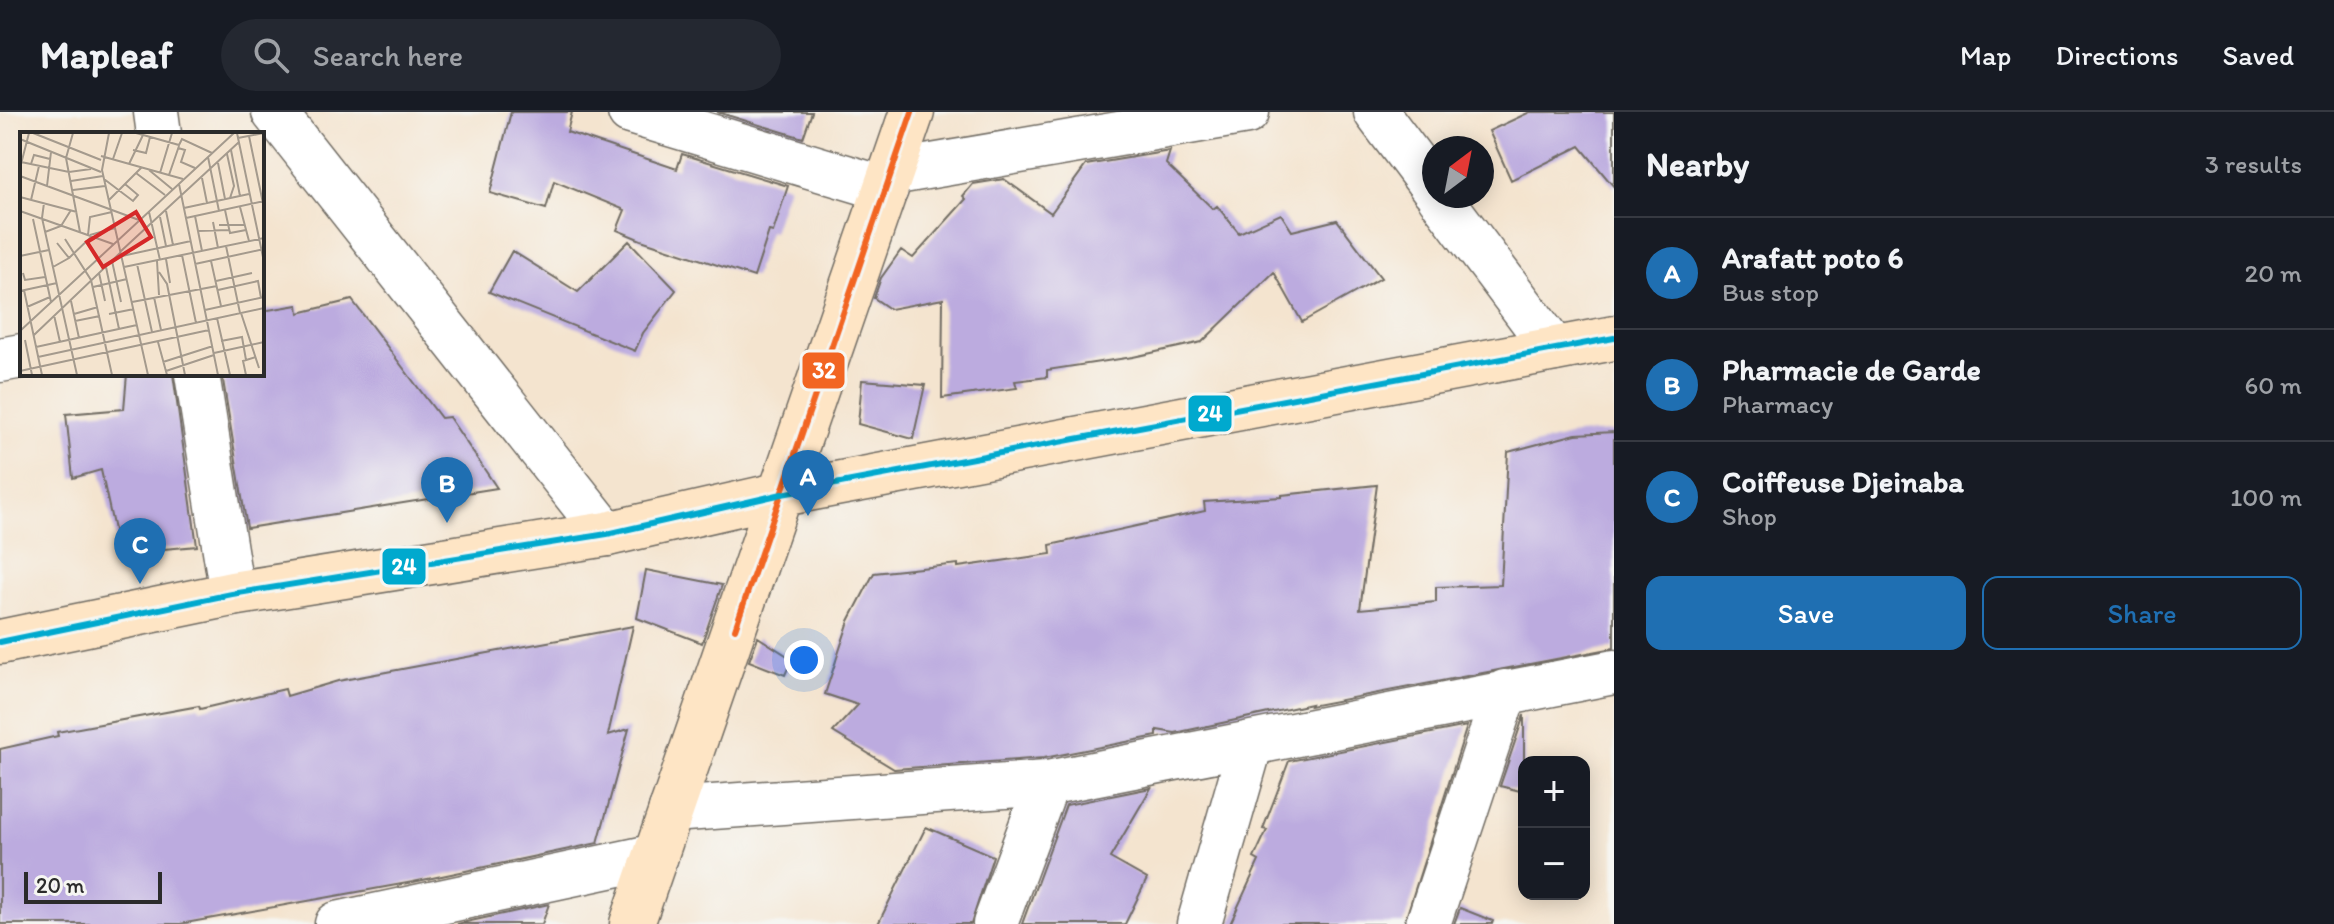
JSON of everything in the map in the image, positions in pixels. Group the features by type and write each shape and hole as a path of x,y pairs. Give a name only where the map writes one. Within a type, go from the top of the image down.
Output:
{"street":[{"path":"156,112 159,132"},
{"path":"274,112 607,534"},
{"path":"630,112 888,181 1247,112"},
{"path":"632,924 912,112"},
{"path":"1376,112 1422,173"},
{"path":"1448,208 1554,349"},
{"path":"0,642 232,594 607,534 782,494 1614,338"},
{"path":"0,360 20,356"},
{"path":"197,376 232,594"},
{"path":"671,810 1047,783 1614,672"},
{"path":"1428,924 1505,692"},
{"path":"1199,924 1251,743"},
{"path":"995,924 1047,783"},
{"path":"337,924 656,856"}],"building":[{"path":"511,112 572,112 567,132 677,169 682,154 788,186 754,277 617,230 625,210 554,181 546,209 490,193"},
{"path":"717,112 812,112 803,138"},
{"path":"1530,112 1614,112 1614,187 1580,146 1511,180 1494,136 1489,131"},
{"path":"1170,151 1166,164 1213,209 1217,206 1239,233 1281,214 1292,231 1337,220 1381,278 1302,322 1274,272 1202,342 1133,357 1047,370 1047,377 1015,381 1017,388 942,398 943,299 890,309 874,298 881,278 901,250 913,258 966,199 963,196 973,184 1004,179 1051,213 1086,165"},
{"path":"629,241 676,290 643,333 635,351 489,292 512,251 578,292"},
{"path":"352,300 441,418 449,417 497,488 247,528 222,376 264,376 264,311 298,305 299,313"},
{"path":"127,376 173,376 197,546 119,553 101,470 73,478 66,414 124,409"},
{"path":"862,380 925,385 913,439 858,424"},
{"path":"1614,432 1614,648 1311,704 1175,733 1157,730 1157,736 1044,758 894,769 833,732 858,705 825,694 849,621 874,573 958,564 958,567 1051,554 1050,545 1205,511 1204,502 1282,497 1377,485 1360,609 1436,602 1436,587 1501,585 1508,452 1576,434"},
{"path":"646,570 722,585 702,643 637,618"},
{"path":"633,626 608,735 629,729 598,843 413,882 180,924 0,924 0,749 58,736 57,732 199,706 200,709 285,689 287,696 338,681"},
{"path":"758,637 792,659 785,675 749,661"},
{"path":"1524,715 1524,756 1518,756 1518,790 1500,786"},
{"path":"1467,726 1404,924 1230,924 1259,861 1254,858 1267,830 1263,829 1289,761"},
{"path":"1151,788 1110,858 1147,879 1125,924 1022,924 1066,805"},
{"path":"926,827 993,856 971,924 878,924"},
{"path":"549,904 542,924 457,924"},
{"path":"1460,908 1493,921 1492,924 1454,924"}],"transit line":[{"name":"32","path":"735,629 912,112"},
{"name":"24","path":"0,642 232,594 607,534 782,494 1614,338"}],"place":[{"name":"Arafatt poto 6","path":"808,516"},
{"name":"Pharmacie de Garde","path":"447,523"},
{"name":"Coiffeuse Djeinaba","path":"140,584"}]}
